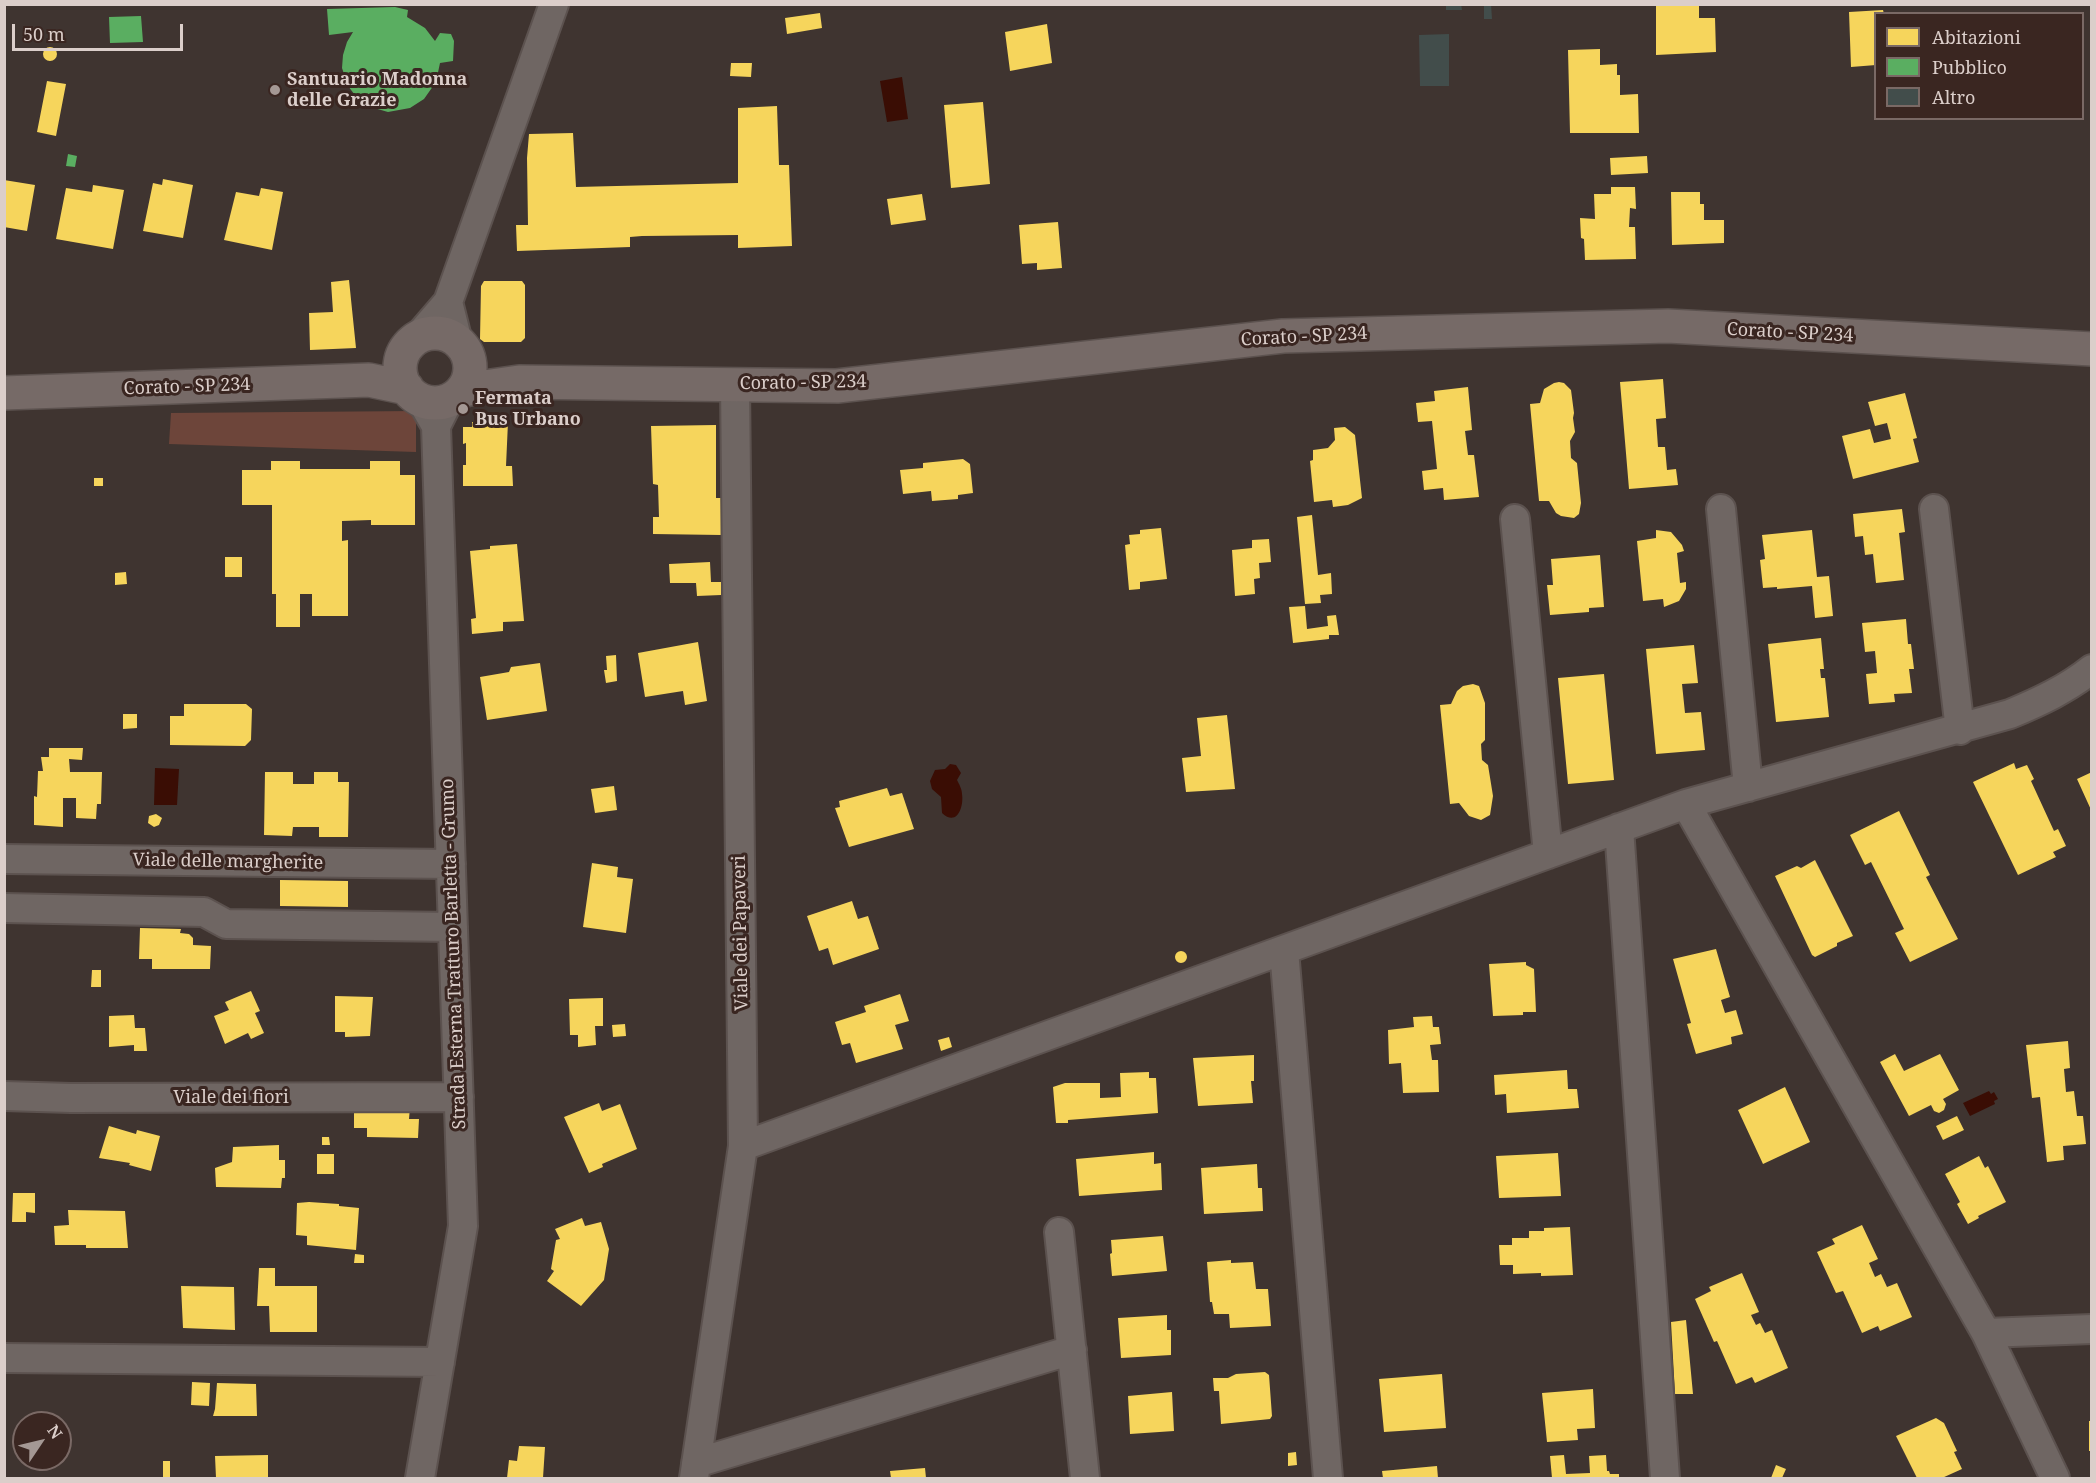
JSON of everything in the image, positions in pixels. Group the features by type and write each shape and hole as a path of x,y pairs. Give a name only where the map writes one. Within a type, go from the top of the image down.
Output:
{"main road":[{"name":"Corato - SP 234","path":"4,393 369,380 435,401 519,382 837,387 1283,336 1668,326 2091,349"},
{"name":"Corato - SP 234","path":"369,380 427,334 438,333 449,336 463,349 519,382"},
{"path":"410,347 400,367 402,378 435,401 470,373 463,349"}],"street":[{"path":"410,347 448,302 554,4"},
{"path":"448,302 463,349"},
{"name":"Viale dei Papaveri","path":"695,1471 743,1146 735,384"},
{"name":"Strada Esterna Tratturo Barletta - Grumo","path":"420,1479 463,1226 435,401"},
{"path":"1721,509 1748,787"},
{"path":"1934,509 1960,730"},
{"path":"1515,519 1548,854"},
{"path":"743,1146 1686,804 1960,730 2010,714 2042,701 2078,680 2091,669"},
{"path":"1686,804 1986,1334 2055,1479"},
{"path":"1619,828 1665,1479"},
{"name":"Viale delle margherite","path":"4,859 451,864"},
{"path":"4,908 204,912 226,924 453,927"},
{"path":"1284,950 1328,1479"},
{"name":"Viale dei fiori","path":"4,1096 71,1098 459,1097"},
{"path":"1059,1233 1085,1479"},
{"path":"1986,1334 2091,1329"},
{"path":"695,1471 1072,1350"},
{"path":"4,1358 440,1362"}],"shaded area":[{"path":"902,77 908,119 887,122 880,81"},
{"path":"416,411 416,452 169,444 171,413"},
{"path":"950,764 956,765 961,773 957,780 962,790 961,809 952,818 942,813 941,797 932,789 930,781 935,770 945,769"},
{"path":"155,768 179,769 177,805 154,805"},
{"path":"1989,1091 1991,1094 1994,1092 1998,1099 1994,1101 1995,1104 1970,1116 1963,1103"}],"building: Abitazioni":[{"path":"1656,4 1699,4 1699,18 1715,18 1716,52 1656,55"},
{"path":"1883,10 1884,12 1874,12 1874,65 1851,67 1849,12"},
{"path":"820,13 822,28 787,34 785,18"},
{"path":"1047,24 1052,63 1010,71 1005,32"},
{"path":"47,47 53,47 57,54 53,61 47,61 43,57 43,51"},
{"path":"1600,49 1600,65 1617,64 1617,75 1620,75 1620,95 1638,94 1639,133 1570,133 1568,50"},
{"path":"731,63 752,63 751,77 730,76"},
{"path":"47,81 66,84 56,136 37,132"},
{"path":"983,102 990,184 951,188 944,105"},
{"path":"777,106 779,165 789,165 792,246 738,248 738,235 642,236 630,237 630,247 517,251 516,225 528,225 529,134 573,133 576,187 738,183 738,108"},
{"path":"1647,156 1648,173 1611,175 1610,158"},
{"path":"163,179 193,185 183,238 143,231 153,183 162,185"},
{"path":"4,180 35,185 27,231 4,227"},
{"path":"93,185 124,190 113,249 56,239 66,188 92,192"},
{"path":"1611,187 1635,187 1636,209 1630,208 1629,227 1635,227 1636,259 1585,260 1580,218 1595,219 1594,194 1611,194"},
{"path":"261,188 283,192 272,250 224,240 236,192 259,196"},
{"path":"1671,192 1700,192 1700,204 1704,204 1704,220 1724,220 1724,243 1672,245"},
{"path":"922,194 926,220 891,225 887,199"},
{"path":"1058,222 1062,268 1037,270 1037,263 1022,264 1019,225"},
{"path":"349,280 356,348 310,350 309,313 333,312 331,282"},
{"path":"484,281 522,281 525,285 525,338 521,342 484,342 480,339 481,286"},
{"path":"1663,379 1666,418 1656,419 1658,447 1665,447 1667,470 1676,469 1678,485 1629,489 1620,382"},
{"path":"1559,382 1564,383 1571,390 1574,413 1575,432 1570,441 1571,458 1577,463 1581,503 1579,514 1574,518 1556,513 1549,501 1539,501 1530,404 1540,403 1544,389"},
{"path":"1468,387 1472,430 1465,431 1468,455 1474,455 1479,497 1444,500 1443,488 1424,490 1422,471 1437,469 1432,421 1418,422 1416,403 1435,401 1434,391"},
{"path":"1905,393 1917,438 1913,439 1919,462 1853,479 1842,436 1870,429 1874,443 1891,439 1887,423 1875,426 1868,402"},
{"path":"472,422 508,422 506,466 512,466 513,486 463,486 466,443 463,444 463,427 472,427"},
{"path":"716,425 716,498 721,498 721,535 653,534 653,517 659,517 658,485 653,484 651,426"},
{"path":"1345,427 1355,435 1362,498 1348,505 1333,507 1332,500 1314,502 1310,461 1313,460 1313,450 1328,448 1335,440 1334,428"},
{"path":"963,459 970,464 973,493 958,495 958,499 932,501 931,491 903,494 900,470 923,468 923,463"},
{"path":"271,461 300,461 300,469 370,469 370,461 400,461 400,475 415,475 415,525 371,525 371,520 342,521 342,541 348,540 348,616 312,616 312,594 300,594 300,627 276,627 276,594 272,594 272,505 242,505 242,470 271,470"},
{"path":"94,478 103,478 103,486 94,486"},
{"path":"1902,509 1905,532 1899,533 1904,580 1876,583 1873,554 1865,555 1863,536 1855,537 1853,514"},
{"path":"1312,515 1318,575 1331,573 1332,594 1320,595 1321,603 1305,604 1297,517"},
{"path":"1161,528 1167,579 1140,582 1140,589 1129,590 1125,545 1130,544 1129,535 1140,534 1140,530"},
{"path":"1656,530 1671,532 1684,551 1677,553 1680,583 1686,582 1686,589 1679,601 1664,607 1663,599 1643,601 1637,541 1656,538"},
{"path":"1812,530 1817,577 1829,576 1833,616 1815,618 1812,586 1763,588 1760,560 1765,559 1762,535"},
{"path":"1269,539 1271,562 1259,563 1260,578 1254,579 1255,594 1235,596 1232,550 1252,548 1252,540"},
{"path":"517,544 524,621 503,622 503,631 472,634 471,619 476,618 470,551 490,549 490,546"},
{"path":"1600,555 1604,607 1589,608 1589,612 1550,615 1547,585 1553,585 1551,559"},
{"path":"225,557 242,557 242,577 225,577"},
{"path":"710,562 711,582 721,582 721,595 697,596 696,583 670,583 669,564"},
{"path":"126,572 127,584 115,585 115,573"},
{"path":"1305,606 1307,629 1328,626 1327,616 1336,615 1339,635 1329,635 1329,639 1293,643 1289,607"},
{"path":"1906,619 1908,644 1911,644 1914,669 1909,669 1912,693 1894,694 1895,702 1869,704 1866,674 1877,673 1875,651 1865,652 1862,623"},
{"path":"1821,638 1824,669 1820,669 1821,678 1825,678 1829,717 1776,722 1768,644"},
{"path":"698,642 707,701 685,705 683,691 645,697 638,653"},
{"path":"1694,645 1698,683 1682,684 1685,713 1701,712 1705,750 1656,754 1646,649"},
{"path":"616,655 617,681 606,683 604,670 607,670 606,656"},
{"path":"540,663 547,711 487,720 480,677 509,672 511,667"},
{"path":"1604,674 1614,780 1568,784 1558,678"},
{"path":"1473,684 1479,686 1485,703 1485,740 1481,744 1482,760 1488,765 1493,796 1490,815 1481,820 1469,816 1459,803 1450,804 1440,705 1451,704 1457,691 1463,686"},
{"path":"184,704 246,704 252,709 251,740 245,746 170,745 170,716 184,716"},
{"path":"123,714 137,714 137,728 123,729"},
{"path":"1227,715 1235,789 1186,792 1182,758 1201,756 1197,718"},
{"path":"49,748 83,748 82,760 69,759 70,772 102,772 101,804 97,804 96,819 76,818 76,798 63,798 63,827 34,825 34,796 37,797 38,771 43,771 41,757 49,757"},
{"path":"2014,763 2016,769 2027,765 2034,779 2031,781 2054,831 2058,829 2066,846 2053,852 2056,857 2018,875 1973,782"},
{"path":"265,772 293,772 293,784 314,784 314,772 338,772 338,782 349,782 348,837 319,837 319,827 293,827 292,836 264,835"},
{"path":"2092,772 2092,812 2077,779"},
{"path":"614,786 617,810 595,813 591,789"},
{"path":"887,788 890,796 902,793 914,829 849,847 835,808 840,807 839,801"},
{"path":"1899,811 1930,875 1926,877 1958,939 1910,962 1895,933 1904,929 1871,862 1865,865 1850,835"},
{"path":"156,814 162,818 159,825 154,827 148,823 149,816"},
{"path":"1815,860 1853,936 1815,957 1812,955 1775,876 1797,866 1801,868"},
{"path":"592,863 618,867 617,877 633,879 626,933 583,927"},
{"path":"280,880 348,881 348,907 280,906"},
{"path":"852,901 858,919 868,916 879,949 833,965 828,948 819,951 807,916"},
{"path":"140,928 181,929 180,933 189,934 193,938 193,945 211,946 210,969 152,969 152,959 139,959"},
{"path":"1716,949 1730,997 1721,1000 1725,1013 1736,1010 1743,1034 1731,1037 1732,1044 1696,1054 1687,1024 1691,1023 1673,959"},
{"path":"1183,951 1187,957 1183,963 1179,963 1175,955"},
{"path":"1526,962 1526,965 1534,969 1536,1012 1493,1016 1489,964"},
{"path":"92,970 101,970 101,987 91,987"},
{"path":"251,991 260,1011 255,1013 264,1033 251,1039 248,1033 225,1044 214,1016 229,1010 225,1002"},
{"path":"900,994 909,1021 895,1025 903,1049 856,1063 850,1043 842,1045 835,1022 866,1012 864,1006"},
{"path":"335,996 373,997 370,1036 345,1037 345,1032 335,1032"},
{"path":"603,998 603,1026 595,1026 596,1045 578,1047 578,1035 570,1035 569,999"},
{"path":"134,1015 135,1028 145,1028 147,1051 134,1051 134,1045 109,1047 109,1016"},
{"path":"1432,1016 1433,1027 1439,1027 1441,1044 1430,1045 1432,1060 1438,1060 1439,1092 1403,1093 1401,1063 1389,1064 1388,1030 1414,1027 1413,1017"},
{"path":"625,1024 626,1036 613,1037 612,1025"},
{"path":"949,1037 952,1047 941,1051 938,1040"},
{"path":"2068,1041 2070,1068 2064,1069 2066,1092 2074,1091 2077,1116 2083,1116 2086,1144 2063,1146 2064,1160 2047,1162 2040,1097 2032,1098 2026,1045"},
{"path":"1895,1054 1904,1071 1940,1054 1959,1090 1943,1099 1946,1104 1944,1110 1939,1113 1934,1111 1931,1105 1909,1116 1880,1062"},
{"path":"1254,1055 1254,1081 1251,1081 1253,1103 1198,1106 1193,1058"},
{"path":"1567,1070 1568,1089 1577,1089 1579,1108 1507,1113 1506,1094 1495,1095 1494,1075"},
{"path":"1149,1072 1149,1078 1156,1078 1158,1113 1068,1120 1068,1123 1056,1123 1053,1087 1065,1083 1100,1083 1100,1098 1121,1097 1120,1073"},
{"path":"1785,1087 1810,1142 1763,1164 1738,1110"},
{"path":"599,1103 602,1111 620,1104 637,1149 602,1164 603,1167 589,1173 564,1117"},
{"path":"377,1107 410,1107 409,1119 419,1119 418,1138 367,1137 367,1128 354,1128 354,1112 376,1112"},
{"path":"1957,1116 1964,1130 1943,1140 1936,1126"},
{"path":"109,1126 136,1134 137,1130 160,1136 151,1171 129,1165 130,1163 99,1158"},
{"path":"322,1137 329,1137 330,1145 322,1145"},
{"path":"279,1145 279,1160 285,1160 285,1178 282,1178 281,1188 216,1187 215,1168 232,1162 233,1147"},
{"path":"1154,1152 1154,1164 1161,1163 1162,1190 1079,1196 1076,1159"},
{"path":"1558,1153 1561,1196 1499,1198 1496,1156"},
{"path":"317,1154 334,1154 334,1174 317,1174"},
{"path":"1979,1156 1985,1168 1988,1166 2006,1202 1978,1216 1979,1218 1968,1224 1957,1204 1960,1202 1945,1174"},
{"path":"1257,1164 1258,1188 1262,1188 1263,1211 1204,1214 1201,1168"},
{"path":"13,1193 35,1193 35,1213 26,1212 26,1222 12,1222"},
{"path":"309,1202 359,1208 356,1250 307,1245 307,1236 296,1235 297,1203"},
{"path":"68,1210 125,1211 128,1248 55,1245 54,1226 69,1225"},
{"path":"582,1218 585,1226 601,1222 609,1249 604,1280 581,1306 547,1281 554,1271 551,1269 556,1240 560,1239 555,1229"},
{"path":"1862,1225 1878,1259 1869,1263 1875,1277 1881,1274 1887,1287 1897,1283 1912,1317 1880,1331 1878,1326 1862,1333 1843,1291 1836,1293 1817,1252 1835,1244 1832,1239"},
{"path":"1570,1227 1573,1275 1513,1274 1513,1265 1500,1265 1499,1245 1512,1245 1512,1238 1529,1238 1529,1231"},
{"path":"1163,1236 1167,1271 1112,1276 1111,1240"},
{"path":"355,1254 364,1255 364,1263 354,1263"},
{"path":"1231,1260 1231,1263 1253,1262 1256,1289 1268,1289 1271,1326 1230,1328 1229,1314 1214,1314 1212,1302 1210,1302 1207,1262"},
{"path":"259,1268 275,1268 275,1286 317,1286 317,1332 270,1332 269,1306 257,1306"},
{"path":"1742,1273 1759,1312 1751,1315 1756,1325 1760,1323 1765,1333 1772,1330 1788,1368 1755,1383 1752,1377 1736,1384 1695,1299 1711,1291 1709,1287"},
{"path":"181,1286 234,1287 235,1330 183,1328"},
{"path":"1167,1315 1167,1330 1171,1330 1171,1355 1121,1358 1118,1318"},
{"path":"1686,1320 1693,1394 1675,1394 1671,1322"},
{"path":"1265,1372 1269,1375 1272,1416 1270,1419 1221,1424 1219,1391 1214,1391 1213,1378"},
{"path":"1442,1374 1446,1428 1384,1432 1379,1379"},
{"path":"192,1382 210,1383 209,1406 191,1405"},
{"path":"217,1383 256,1384 257,1416 213,1416"},
{"path":"1593,1389 1595,1428 1577,1429 1578,1440 1547,1442 1542,1393"},
{"path":"1172,1392 1174,1431 1130,1434 1128,1396"},
{"path":"1936,1418 1944,1423 1957,1451 1954,1452 1962,1469 1942,1478 1917,1478 1896,1436"},
{"path":"2089,1421 2092,1421 2092,1451 2089,1451"},
{"path":"519,1446 545,1447 543,1478 507,1478 509,1460 517,1461"},
{"path":"1296,1452 1297,1465 1288,1466 1288,1453"},
{"path":"268,1455 268,1478 216,1478 215,1456"},
{"path":"1564,1455 1566,1474 1590,1473 1589,1456 1606,1455 1607,1471 1610,1474 1619,1474 1619,1478 1552,1478 1550,1456"},
{"path":"163,1461 170,1461 170,1478 163,1478"},
{"path":"1776,1465 1786,1469 1782,1478 1771,1478"},
{"path":"1437,1466 1438,1478 1383,1478 1382,1471"},
{"path":"925,1468 926,1478 891,1478 890,1471"}],"building: Pubblico":[{"path":"395,7 408,10 407,17 425,28 435,41 440,33 451,34 454,41 453,61 440,63 436,82 424,99 410,108 388,112 367,106 348,86 342,68 343,55 353,32 329,35 327,9"},
{"path":"141,16 143,42 110,43 109,17"},
{"path":"68,154 77,156 75,167 66,166"}],"building: Altro":[{"path":"1446,4 1461,4 1462,10 1446,10"},
{"path":"1484,4 1491,4 1492,19 1484,19"},
{"path":"1449,34 1449,86 1420,86 1419,35"}],"place":[{"name":"Santuario Madonna delle Grazie","path":"275,90"},
{"name":"Fermata Bus Urbano","path":"463,409"}]}
